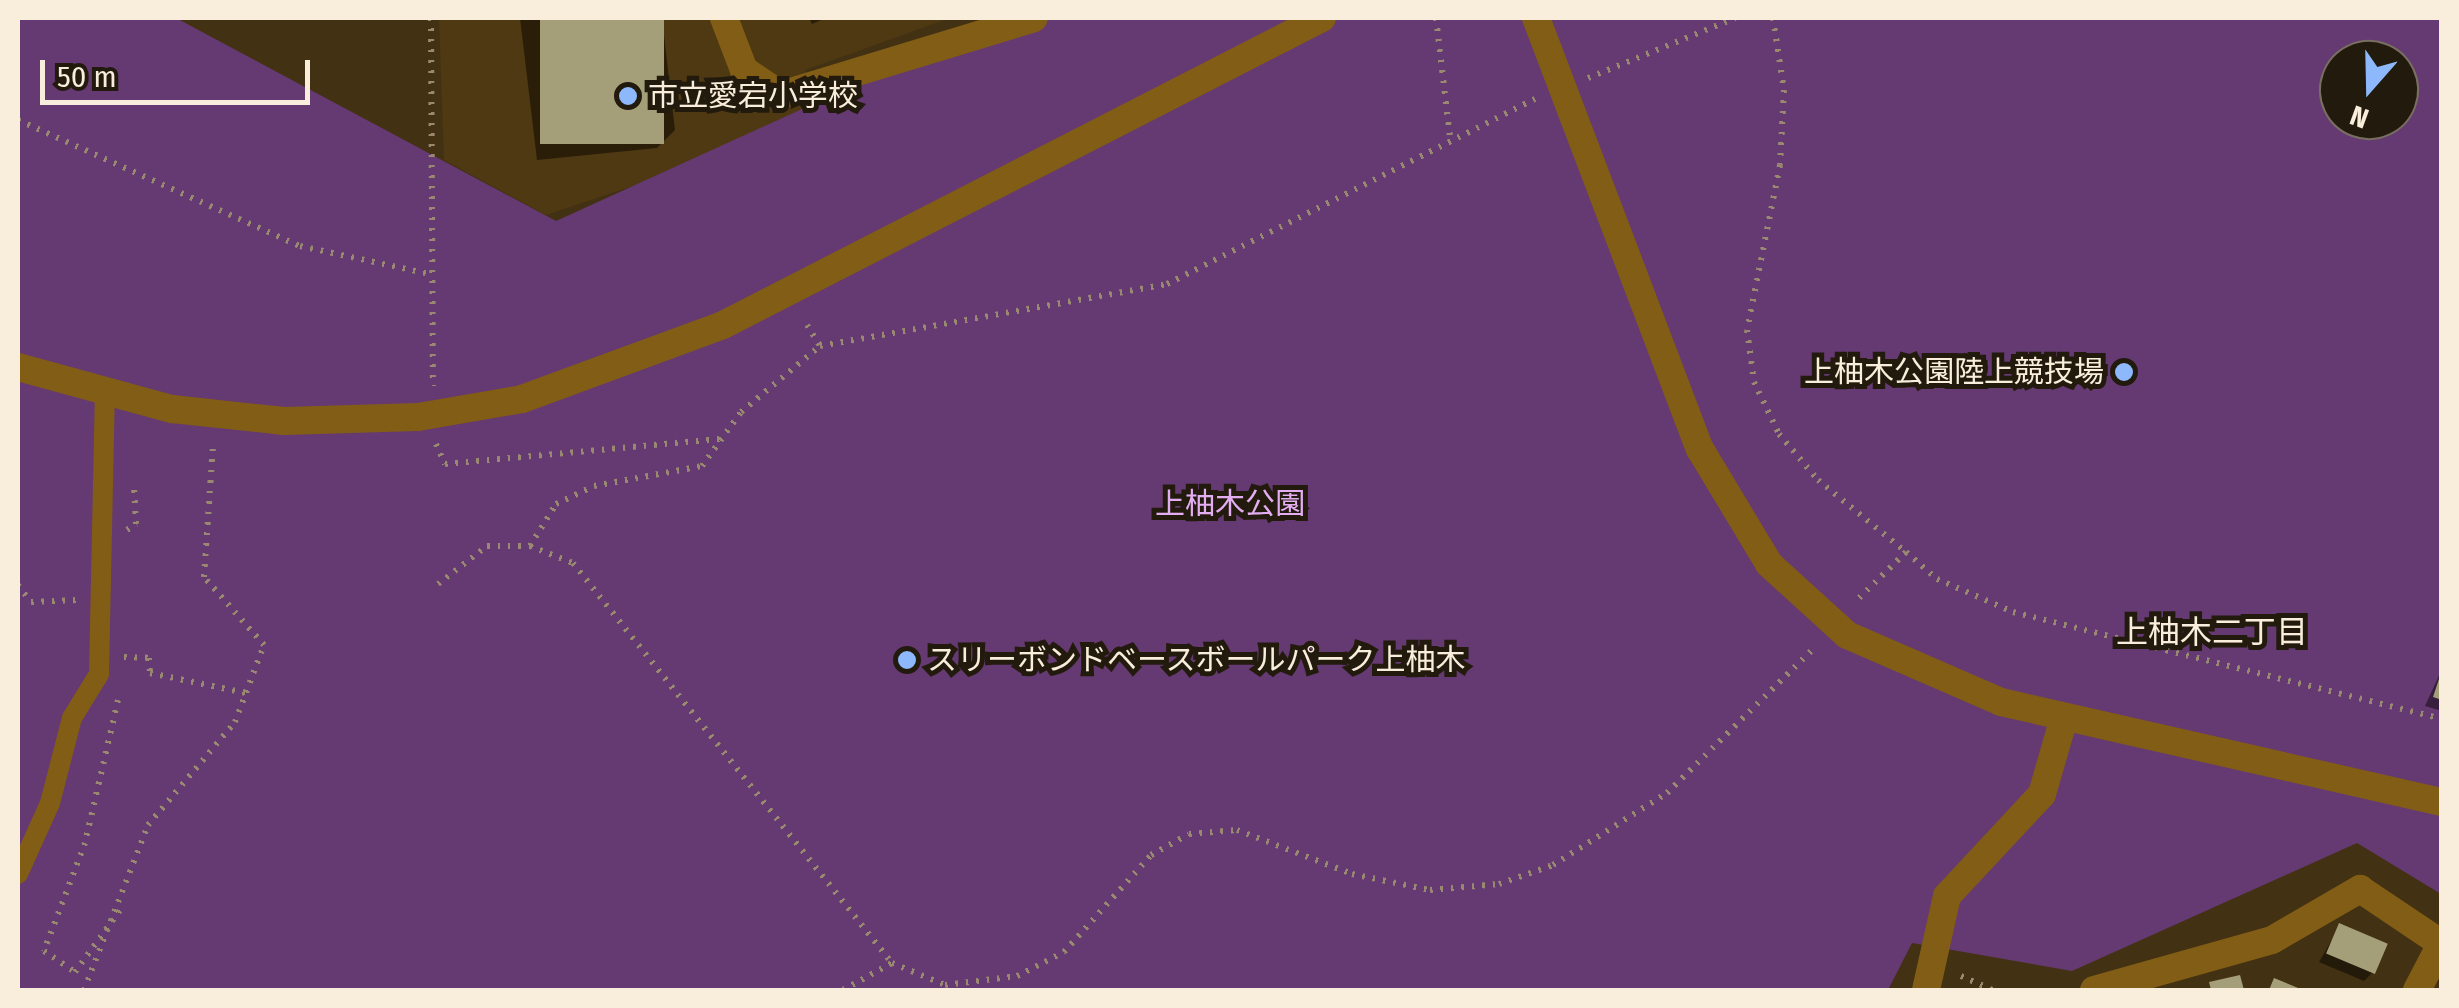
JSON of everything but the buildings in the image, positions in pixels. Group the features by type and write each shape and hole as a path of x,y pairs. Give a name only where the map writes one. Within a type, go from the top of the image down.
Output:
{"street":[{"path":"724,18 744,70 781,95 1034,18"},
{"path":"18,367 105,394 212,414 334,422 470,410 586,381 723,325 1322,18"},
{"path":"1536,18 1700,449 1744,532 1802,595 1875,651 2064,718 2442,802"},
{"path":"1926,990 1947,896 2042,794 2064,718"},
{"path":"2094,990 2272,940 2360,889 2441,944 2417,990"}],"lane":[{"path":"18,874 50,804 72,718 99,674 105,394"}],"path":[{"path":"431,18 428,291 434,398"},
{"path":"1436,18 1450,137"},
{"path":"1572,84 1735,18"},
{"path":"1773,18 1784,90 1780,165 1747,330 1754,382 1778,434 1818,480 1937,579 2013,612 2442,719"},
{"path":"530,546 556,504 594,486 702,466 722,438 820,346 1167,284 1450,137 1556,91"},
{"path":"18,120 300,246 428,274"},
{"path":"807,326 820,346"},
{"path":"436,434 436,452 445,464 722,438"},
{"path":"84,990 120,910 148,825 235,722 264,645 204,577 213,446"},
{"path":"438,584 486,546 530,546 572,564 892,962 945,985 1017,976 1064,952 1151,855 1189,834 1237,830 1352,874 1430,890 1499,884 1621,830 1763,706"},
{"path":"1878,577 1906,552"},
{"path":"18,585 32,602 84,600"},
{"path":"121,674 122,657 149,658 150,673 246,694"},
{"path":"120,692 85,843 44,951 75,972 120,910"},
{"path":"843,990 892,962"}],"shaded area":[{"name":"市立愛宕小学校","path":"439,18 950,18 805,70 825,122 546,215 444,160"}],"green space":[{"name":"上柚木公園","path":"18,18 176,18 556,221 1002,18 2441,18 2441,894 2357,843 2072,971 1912,943 1888,990 18,990"}],"place":[{"name":"市立愛宕小学校","path":"628,96"},
{"name":"上柚木公園陸上競技場","path":"2124,372"},
{"name":"スリーボンドベースボールパーク上柚木","path":"907,660"}],"district":[{"name":"上柚木二丁目","path":"2212,632"}]}
